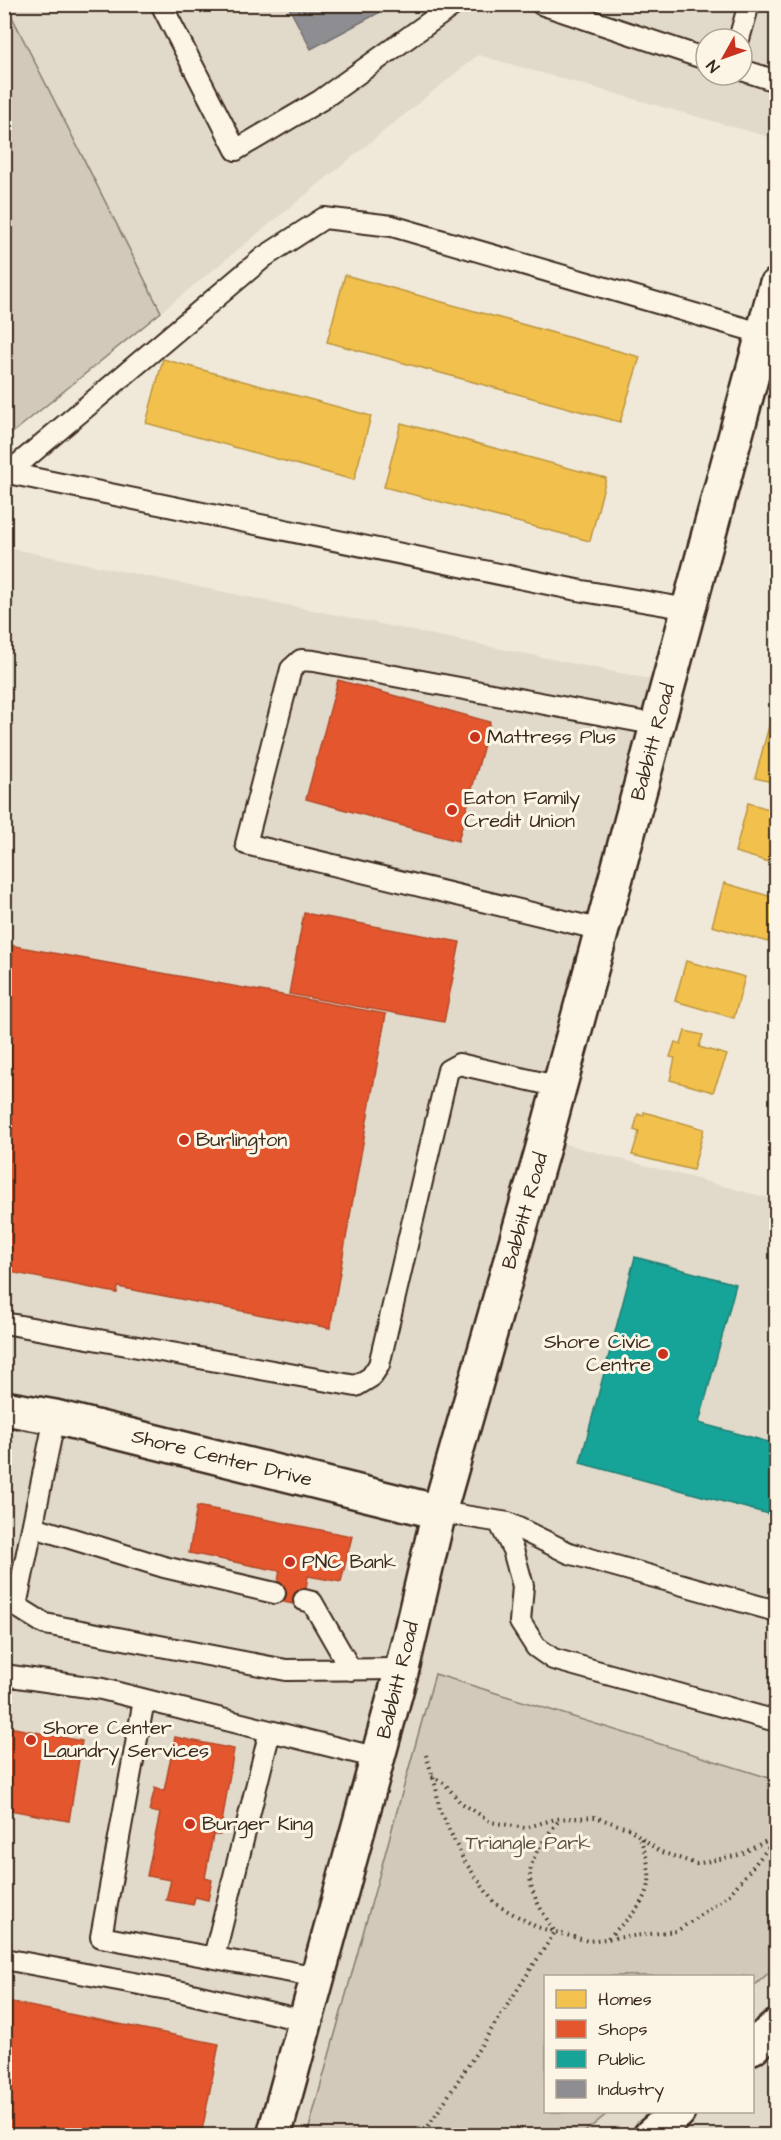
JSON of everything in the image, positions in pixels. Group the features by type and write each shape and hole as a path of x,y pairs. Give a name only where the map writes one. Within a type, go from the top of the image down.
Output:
{"main road":[{"name":"Babbitt Road","path":"274,2136 402,1669 439,1512 560,1087 777,286"},
{"name":"Shore Center Drive","path":"4,1408 55,1417 439,1512"},
{"path":"754,2046 777,2027"},
{"path":"650,2136 677,2113"}],"lane":[{"path":"161,4 236,150 321,100 455,4"},
{"path":"541,4 694,55"},
{"path":"742,27 749,4"},
{"path":"754,74 777,81"},
{"path":"689,609 577,590 8,473 264,257 324,218 392,226 764,334"},
{"path":"602,930 246,844 291,669 302,660 314,661 657,725"},
{"path":"4,1323 356,1386 371,1377 379,1365 448,1070 459,1064 560,1087"},
{"path":"55,1417 16,1606 45,1624 275,1668 402,1669"},
{"path":"439,1512 508,1522 538,1535 569,1553 777,1611"},
{"path":"499,1522 513,1550 523,1586 520,1622 536,1647 553,1659 777,1721"},
{"path":"34,1527 164,1567 275,1593"},
{"path":"304,1600 312,1602 351,1670"},
{"path":"4,1675 102,1689 378,1758"},
{"path":"144,1700 101,1937 318,1977"},
{"path":"214,1957 270,1731"},
{"path":"4,1959 183,1992 306,2021"}],"path":[{"path":"426,1755 439,1808 463,1859 495,1904 537,1927 588,1941 676,1931 728,1896 777,1837"},
{"path":"432,1776 444,1784 460,1802 491,1822 525,1828 560,1818 595,1818 630,1829 659,1851 696,1864 739,1856 777,1837"},
{"path":"555,1932 535,1898 529,1878 532,1858 560,1818"},
{"path":"607,1939 649,1892 651,1866 640,1836"},
{"path":"422,2136 555,1932"}],"shaded area":[{"path":"6,5 776,5 776,139 478,55 161,312"},
{"path":"4,547 669,683 546,1139 776,1200 776,2135 5,2135"}],"green space":[{"path":"4,5 161,312 5,439"},
{"name":"Triangle Park","path":"435,1674 776,1780 776,1966 754,1986 754,1975 544,1975 544,2113 608,2113 581,2135 307,2135"}],"building: Homes":[{"path":"345,275 640,357 620,422 327,342"},
{"path":"163,359 371,416 354,480 146,423"},
{"path":"401,423 606,478 590,541 384,487"},
{"path":"776,658 776,688 770,686"},
{"path":"769,726 776,728 776,783 755,778"},
{"path":"748,803 776,811 776,864 735,852"},
{"path":"724,883 776,898 776,912 768,942 712,926"},
{"path":"686,961 745,977 734,1018 675,1001"},
{"path":"685,1031 703,1035 699,1047 727,1055 713,1092 670,1080 675,1058 670,1057 675,1042 681,1044"},
{"path":"644,1112 704,1129 693,1170 632,1155 639,1132 634,1130 638,1114 643,1116"}],"building: Shops":[{"path":"338,680 490,722 458,841 306,799"},
{"path":"304,913 460,942 444,1022 289,994"},
{"name":"Burlington","path":"4,944 386,1014 330,1328 118,1287 117,1293 5,1271"},
{"name":"PNC Bank","path":"197,1506 352,1536 341,1582 308,1576 303,1606 274,1600 280,1571 189,1553"},
{"path":"4,1726 82,1741 69,1821 4,1809"},
{"name":"Burger King","path":"175,1737 234,1749 220,1835 213,1835 205,1878 212,1880 208,1900 195,1897 193,1905 166,1900 171,1880 147,1876 160,1813 149,1811 155,1788 164,1791"},
{"path":"4,2001 219,2044 201,2136 4,2136"}],"building: Public":[{"name":"Shore Civic Centre","path":"635,1257 736,1284 699,1423 776,1444 776,1516 580,1463"}],"building: Industry":[{"path":"287,4 395,4 311,49"}],"place":[{"name":"Mattress Plus","path":"475,737"},
{"name":"Eaton Family Credit Union","path":"452,810"},
{"name":"Burlington","path":"184,1140"},
{"name":"Shore Civic Centre","path":"663,1354"},
{"name":"PNC Bank","path":"290,1562"},
{"name":"Shore Center Laundry Services","path":"31,1740"},
{"name":"Burger King","path":"190,1824"}]}
